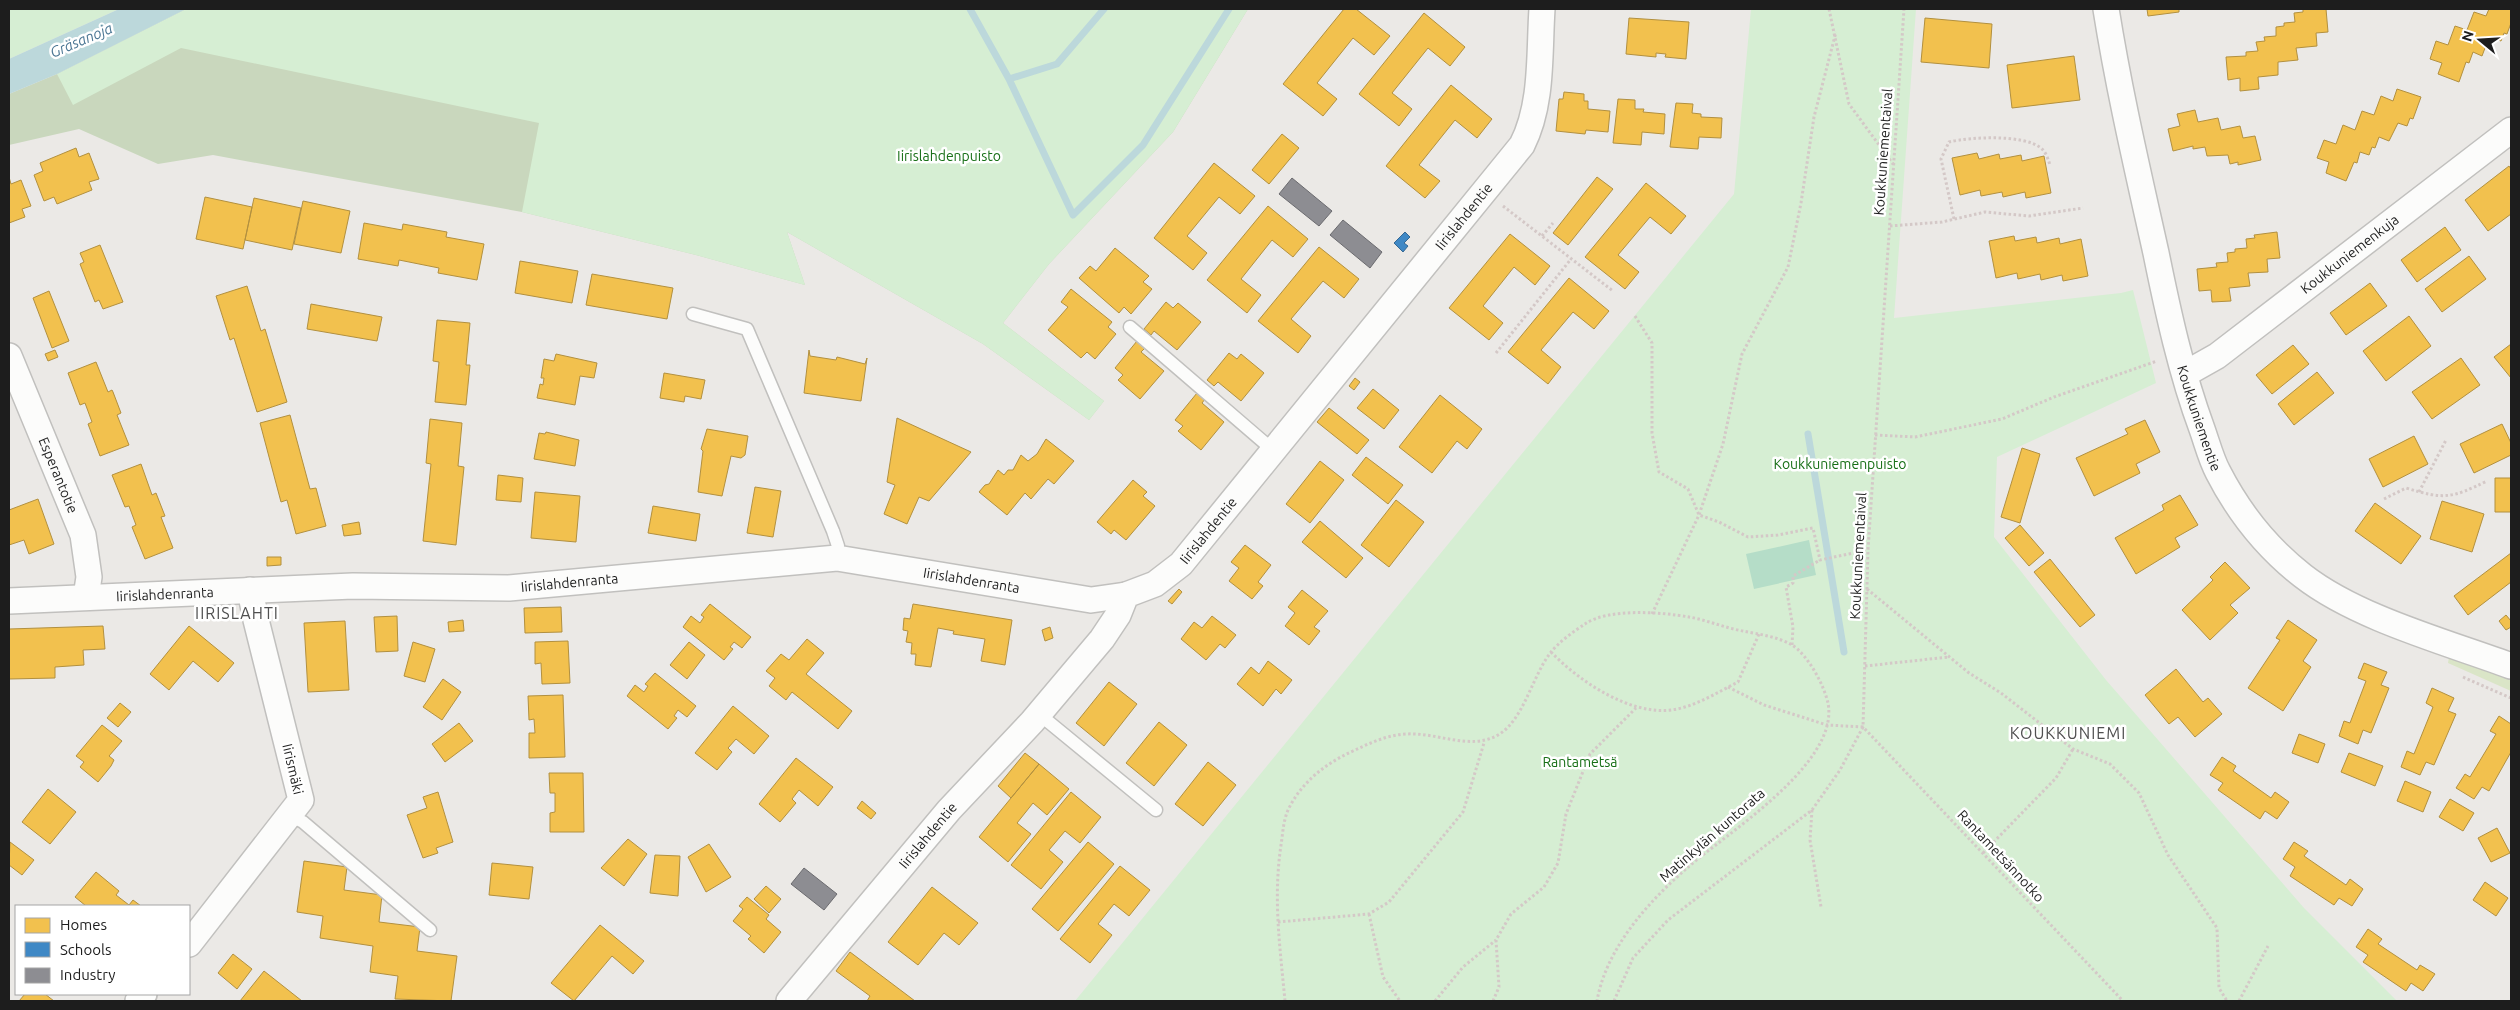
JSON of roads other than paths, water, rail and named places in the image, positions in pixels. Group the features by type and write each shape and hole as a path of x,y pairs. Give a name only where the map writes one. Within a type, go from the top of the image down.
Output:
{"street":[{"name":"Iirislahdentie","path":"789,1001 949,810 1039,714 1102,639 1118,615 1126,595 1155,584 1181,564 1486,192 1522,145 1531,128 1536,107 1542,9"},
{"name":"Koukkuniementie","path":"2106,9 2117,76 2171,324 2185,374 2217,470 2238,508 2282,559 2321,589 2346,604 2511,666"},
{"name":"Koukkuniemenkuja","path":"2185,374 2225,350 2511,130"},
{"name":"Esperantotie","path":"9,356 83,535 88,577 86,597"},
{"name":"Iirislahdenranta","path":"9,601 354,586 509,588 838,558 1091,600 1126,595"},
{"name":"Iirismäki","path":"190,943 301,800 250,590"}],"lane":[{"path":"693,314 747,328 833,531 838,546 838,558"},
{"path":"1130,327 1274,451"},
{"path":"1039,714 1156,810"},
{"path":"289,815 303,822 430,930"}],"water":[{"name":"Gräsanoja","path":"119,9 186,9 57,74 9,94 9,59"}],"waterway":[{"path":"970,9 1009,79 1073,215 1143,145 1229,9"},
{"path":"1009,79 1057,64 1104,9"},
{"path":"1808,434 1844,652"}],"district":[{"name":"IIRISLAHTI","path":"237,613"},
{"name":"KOUKKUNIEMI","path":"2068,733"}],"park label":[{"name":"Iirislahdenpuisto","path":"949,156"},
{"name":"Koukkuniemenpuisto","path":"1840,464"},
{"name":"Rantametsä","path":"1580,762"}]}
